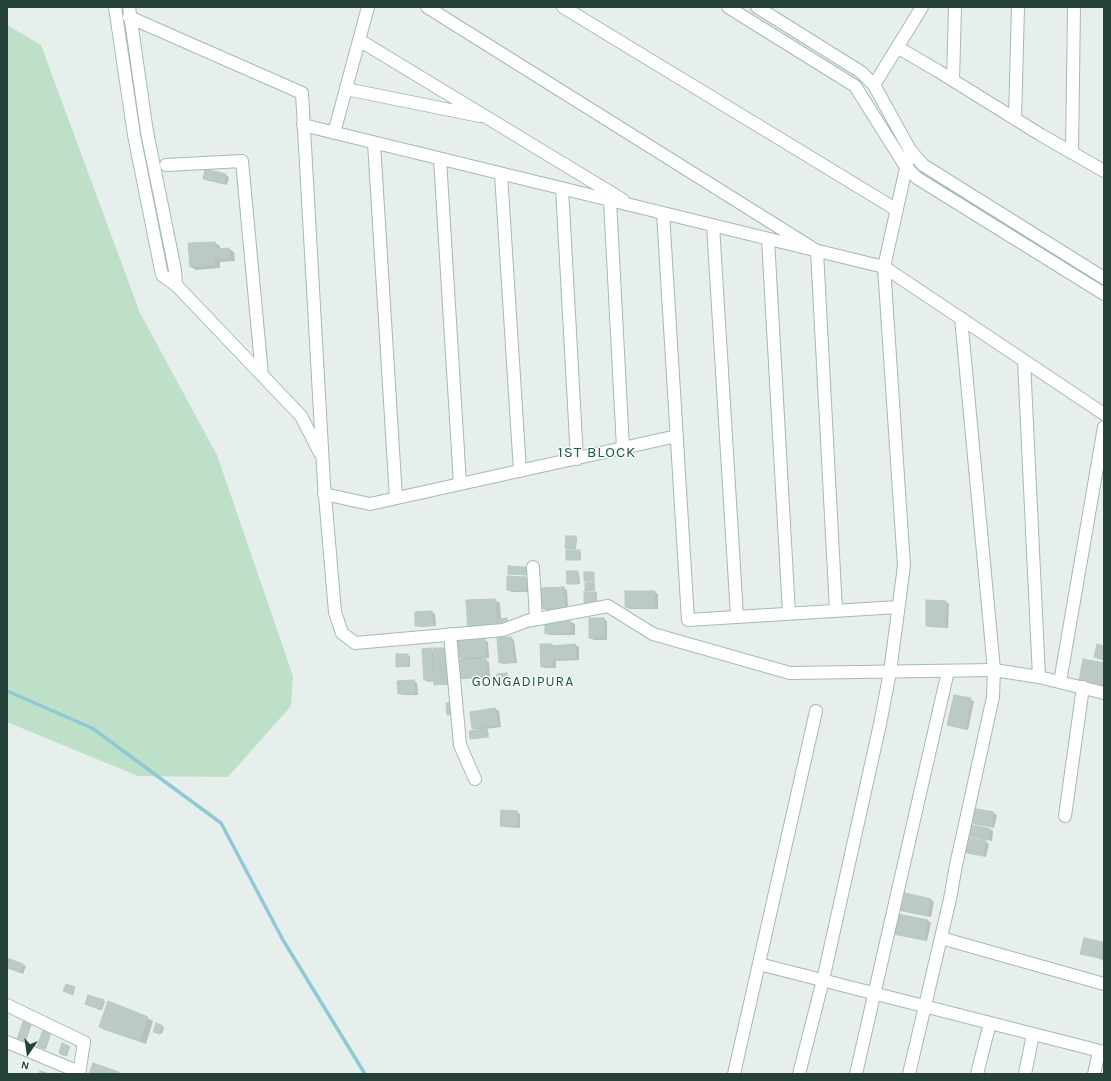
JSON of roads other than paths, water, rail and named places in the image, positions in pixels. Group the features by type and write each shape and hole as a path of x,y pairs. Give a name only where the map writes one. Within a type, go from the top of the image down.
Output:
{"street":[{"path":"115,7 134,134 162,275 176,285 301,416 322,458"},
{"path":"334,133 368,7"},
{"path":"427,7 817,251"},
{"path":"563,7 897,210"},
{"path":"728,7 855,86 906,167 917,178 1104,294"},
{"path":"757,7 861,72 874,84 910,150 924,165 1104,278"},
{"path":"874,84 922,7"},
{"path":"954,80 955,7"},
{"path":"1015,119 1018,7"},
{"path":"1072,153 1074,7"},
{"path":"129,12 147,132 175,270 176,285"},
{"path":"129,12 302,94 324,494 335,612 342,633 355,643 503,630 527,621 608,606 653,634 790,673 994,670 1039,677 1104,693"},
{"path":"359,40 633,206"},
{"path":"897,47 1104,171"},
{"path":"346,89 489,118"},
{"path":"303,125 884,267 1104,414"},
{"path":"374,143 396,498"},
{"path":"799,1074 823,980 880,724 890,672 904,566 884,267 910,150"},
{"path":"440,159 460,484"},
{"path":"166,165 242,161 262,375"},
{"path":"501,174 520,471"},
{"path":"562,188 577,459"},
{"path":"610,200 623,448"},
{"path":"663,213 688,620 898,607"},
{"path":"714,225 737,616"},
{"path":"768,239 789,613"},
{"path":"817,251 836,611"},
{"path":"909,1074 926,1006 993,697 994,670 961,318"},
{"path":"1024,361 1039,677"},
{"path":"1060,682 1104,427"},
{"path":"324,494 370,504 677,436"},
{"path":"533,568 536,619"},
{"path":"450,634 460,745 475,779"},
{"path":"856,1074 948,671"},
{"path":"1065,816 1083,688"},
{"path":"734,1074 816,711"},
{"path":"941,938 1104,984"},
{"path":"759,964 1102,1052 1094,1074"},
{"path":"7,1005 84,1042 79,1073 7,1042"},
{"path":"977,1074 990,1023"},
{"path":"1025,1074 1033,1034"}],"waterway":[{"path":"7,691 92,728 221,823 283,940 365,1074"}],"district":[{"name":"1ST BLOCK","path":"597,453"},
{"name":"GONGADIPURA","path":"523,682"}]}
